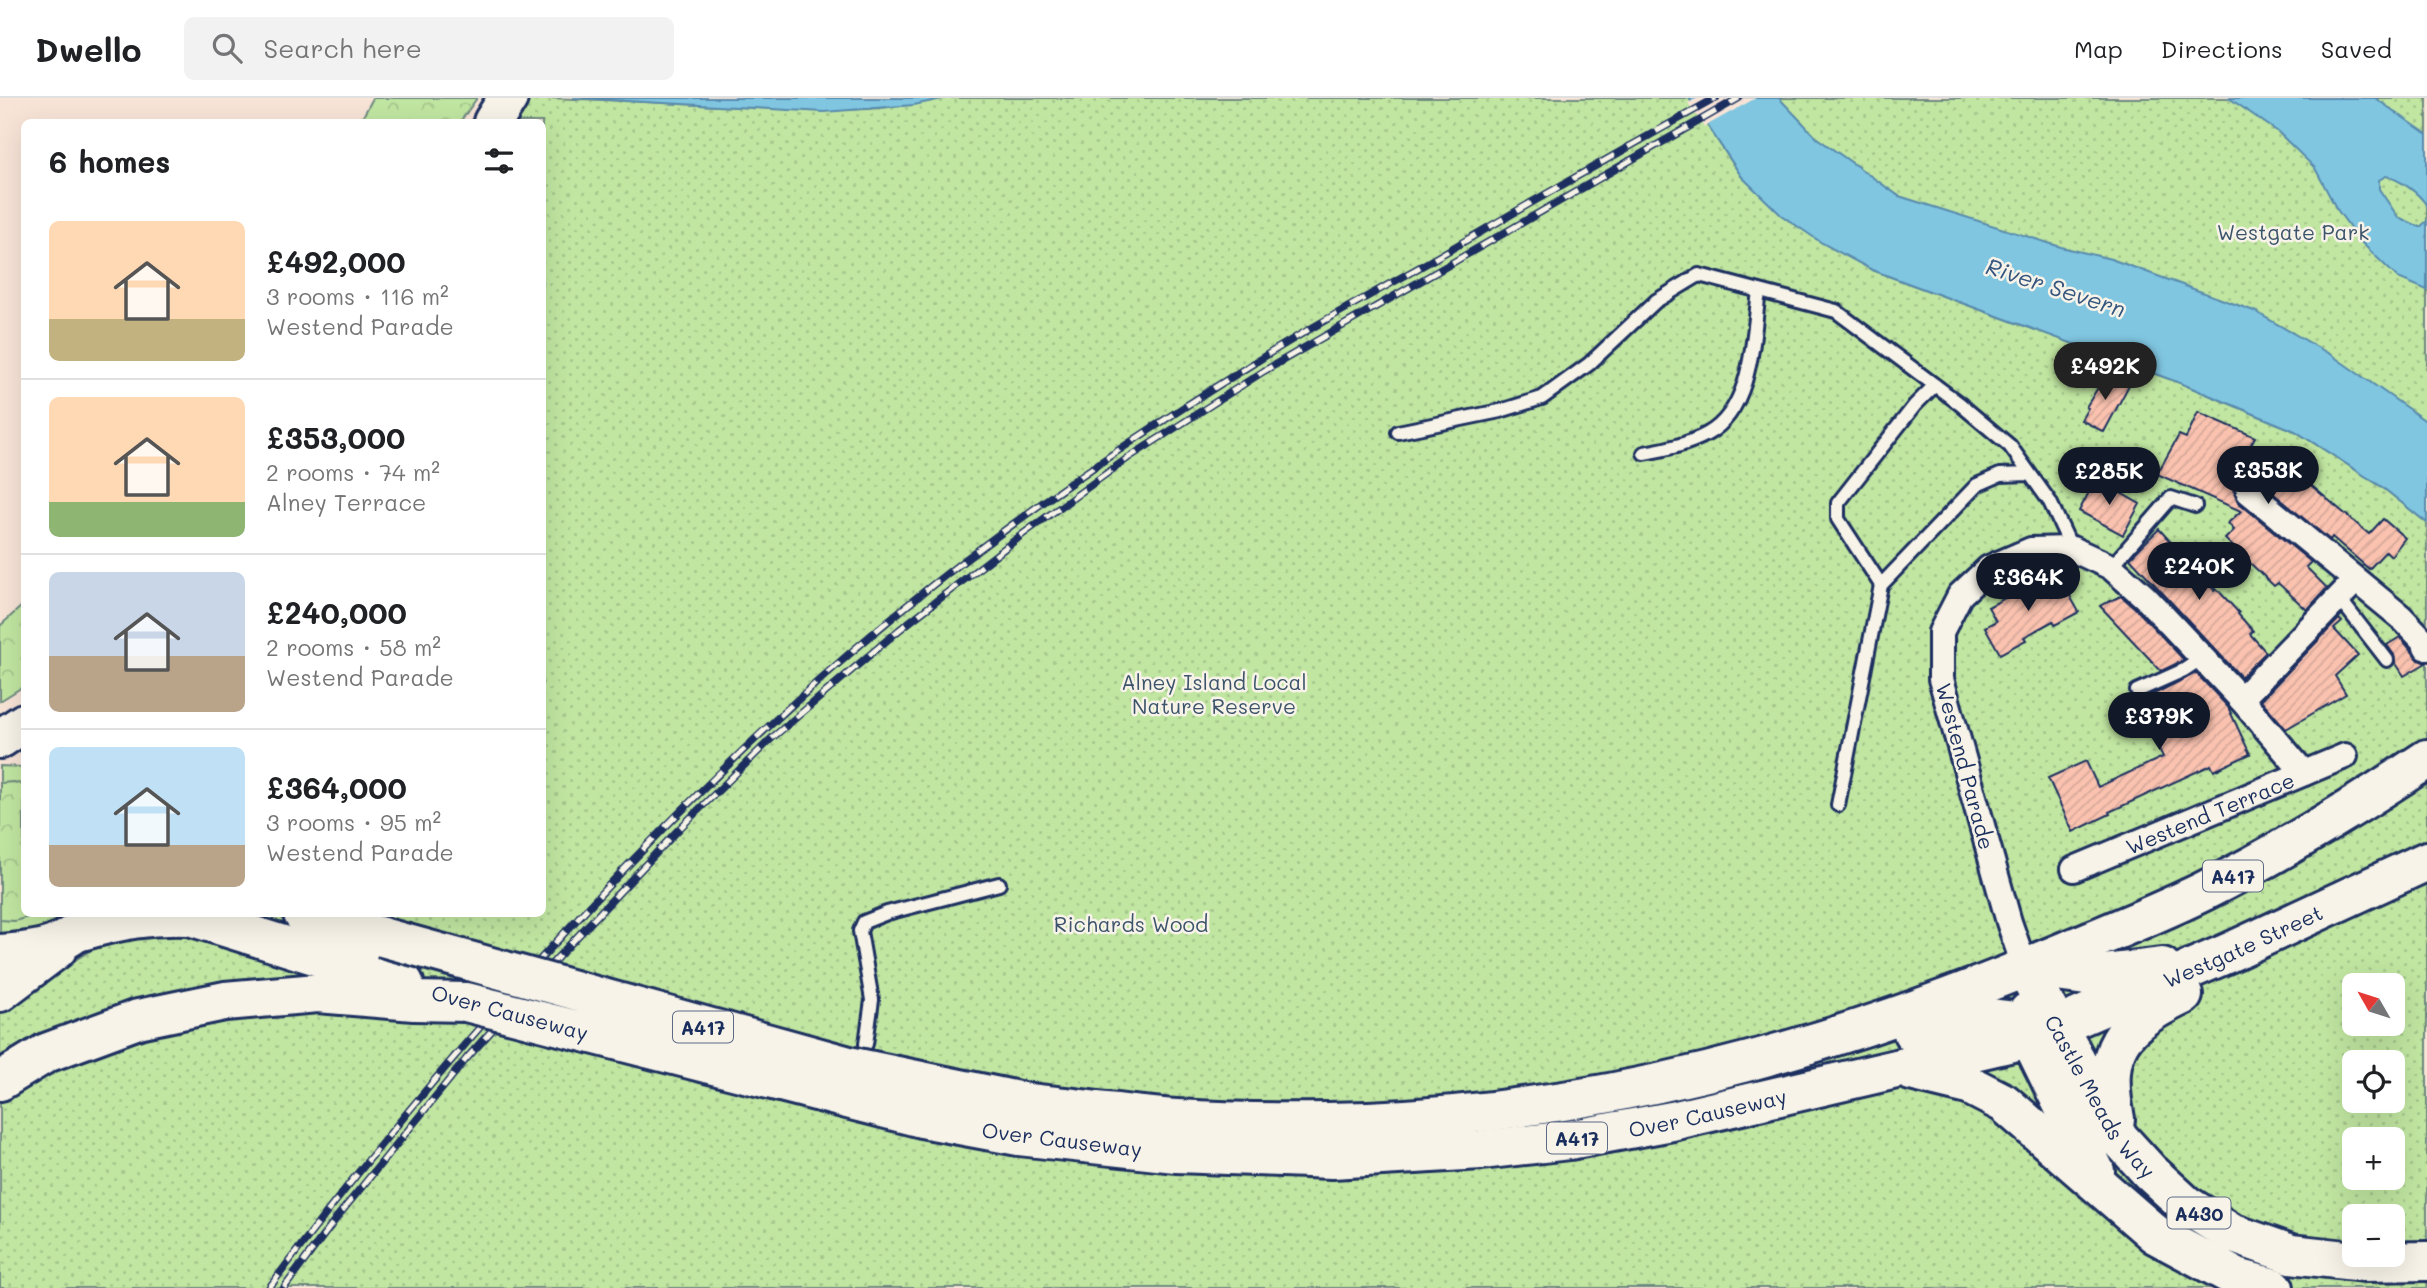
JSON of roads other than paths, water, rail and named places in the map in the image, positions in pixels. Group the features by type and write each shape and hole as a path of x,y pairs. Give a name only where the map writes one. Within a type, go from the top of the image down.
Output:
{"main road":[{"path":"495,119 508,98"},
{"path":"0,739 21,725"},
{"path":"0,748 21,746"},
{"name":"A417","path":"2025,968 2143,919 2264,860 2427,759"},
{"name":"Westgate Street","path":"2039,1029 2228,953 2427,861"},
{"path":"0,954 40,948 82,928 140,917"},
{"path":"193,917 370,985"},
{"name":"Over Causeway","path":"313,917 849,1066 1024,1120 1176,1153 1236,1139 1368,1121 1542,1105 1663,1083 1888,1021 2025,968"},
{"path":"0,992 82,928"},
{"path":"2119,1138 2110,1077 2112,1055 2120,1042 2152,1010 2251,957 2267,936"},
{"name":"A417","path":"2025,968 2086,976 2158,968 2228,953"},
{"name":"Castle Meads Way","path":"2025,968 2039,1029 2106,1193"},
{"path":"0,1081 46,1054 138,1019 225,1001 318,993 370,985"},
{"name":"Over Causeway","path":"370,985 414,1001 466,1002 922,1118 1024,1120"},
{"name":"A417","path":"1728,1067 1772,1066 1982,1017 2039,1029"},
{"name":"Castle Meads Way","path":"2039,1029 2119,1138 2150,1172 2186,1205 2231,1233 2291,1254 2364,1262 2427,1261"},
{"name":"Over Causeway","path":"1236,1139 1332,1159 1481,1150 1569,1140 1672,1121 1902,1069 2039,1029"},
{"name":"Castle Meads Way","path":"1902,1069 1969,1085 2004,1103 2018,1112 2155,1234 2237,1278 2274,1288"},
{"path":"2393,1288 2427,1277"}],"street":[{"path":"2249,492 2347,589 2401,617 2427,648"},
{"name":"Westend Parade","path":"2025,968 1998,885 1941,679 1941,632 1960,595 1989,568 2031,550 2072,549 2111,567 2145,597 2202,657 2304,773"},
{"path":"2241,699 2347,589"},
{"name":"Westend Terrace","path":"2074,869 2345,756"}],"lane":[{"path":"1398,432 1500,411 1542,398 1589,364 1656,301 1699,275 1836,311 1935,385 2010,446 2050,502 2072,549"},
{"path":"1644,453 1683,445 1710,433 1730,414 1746,383 1759,291"},
{"path":"1881,585 1838,519 1838,503 1915,405 1935,385"},
{"path":"1838,805 1881,585 1977,485 2000,475 2030,474"},
{"path":"2111,567 2171,498 2195,506"},
{"path":"2347,589 2387,660"},
{"path":"2137,691 2184,670 2202,657"},
{"path":"866,1044 872,1000 860,931 864,922 887,913 999,884"}],"water":[{"path":"573,98 946,98 914,105 824,112"},
{"name":"River Severn","path":"1689,98 1779,98 1817,138 1899,196 2061,247 2111,259 2254,311 2333,356 2427,422 2427,523 2382,487 2295,431 2180,383 1872,270 1822,243 1781,215 1742,177"},
{"path":"2229,98 2375,98 2427,134 2427,206 2414,192 2392,178 2386,176 2379,180 2379,189 2398,217 2420,227 2427,221 2427,290 2398,278 2360,241 2336,208 2315,168 2278,132"}],"railway":[{"path":"269,1288 426,1090 593,902 764,730 901,611 1060,490 1275,350 1716,98"},
{"path":"284,1288 338,1216 467,1058 558,957 680,828 772,738 899,630 1023,534 1128,458 1264,371 1739,98"}],"park label":[{"name":"Westgate Park","path":"2293,231"},
{"name":"Alney Island Local Nature Reserve","path":"1214,693"},
{"name":"Richards Wood","path":"1131,923"}]}
